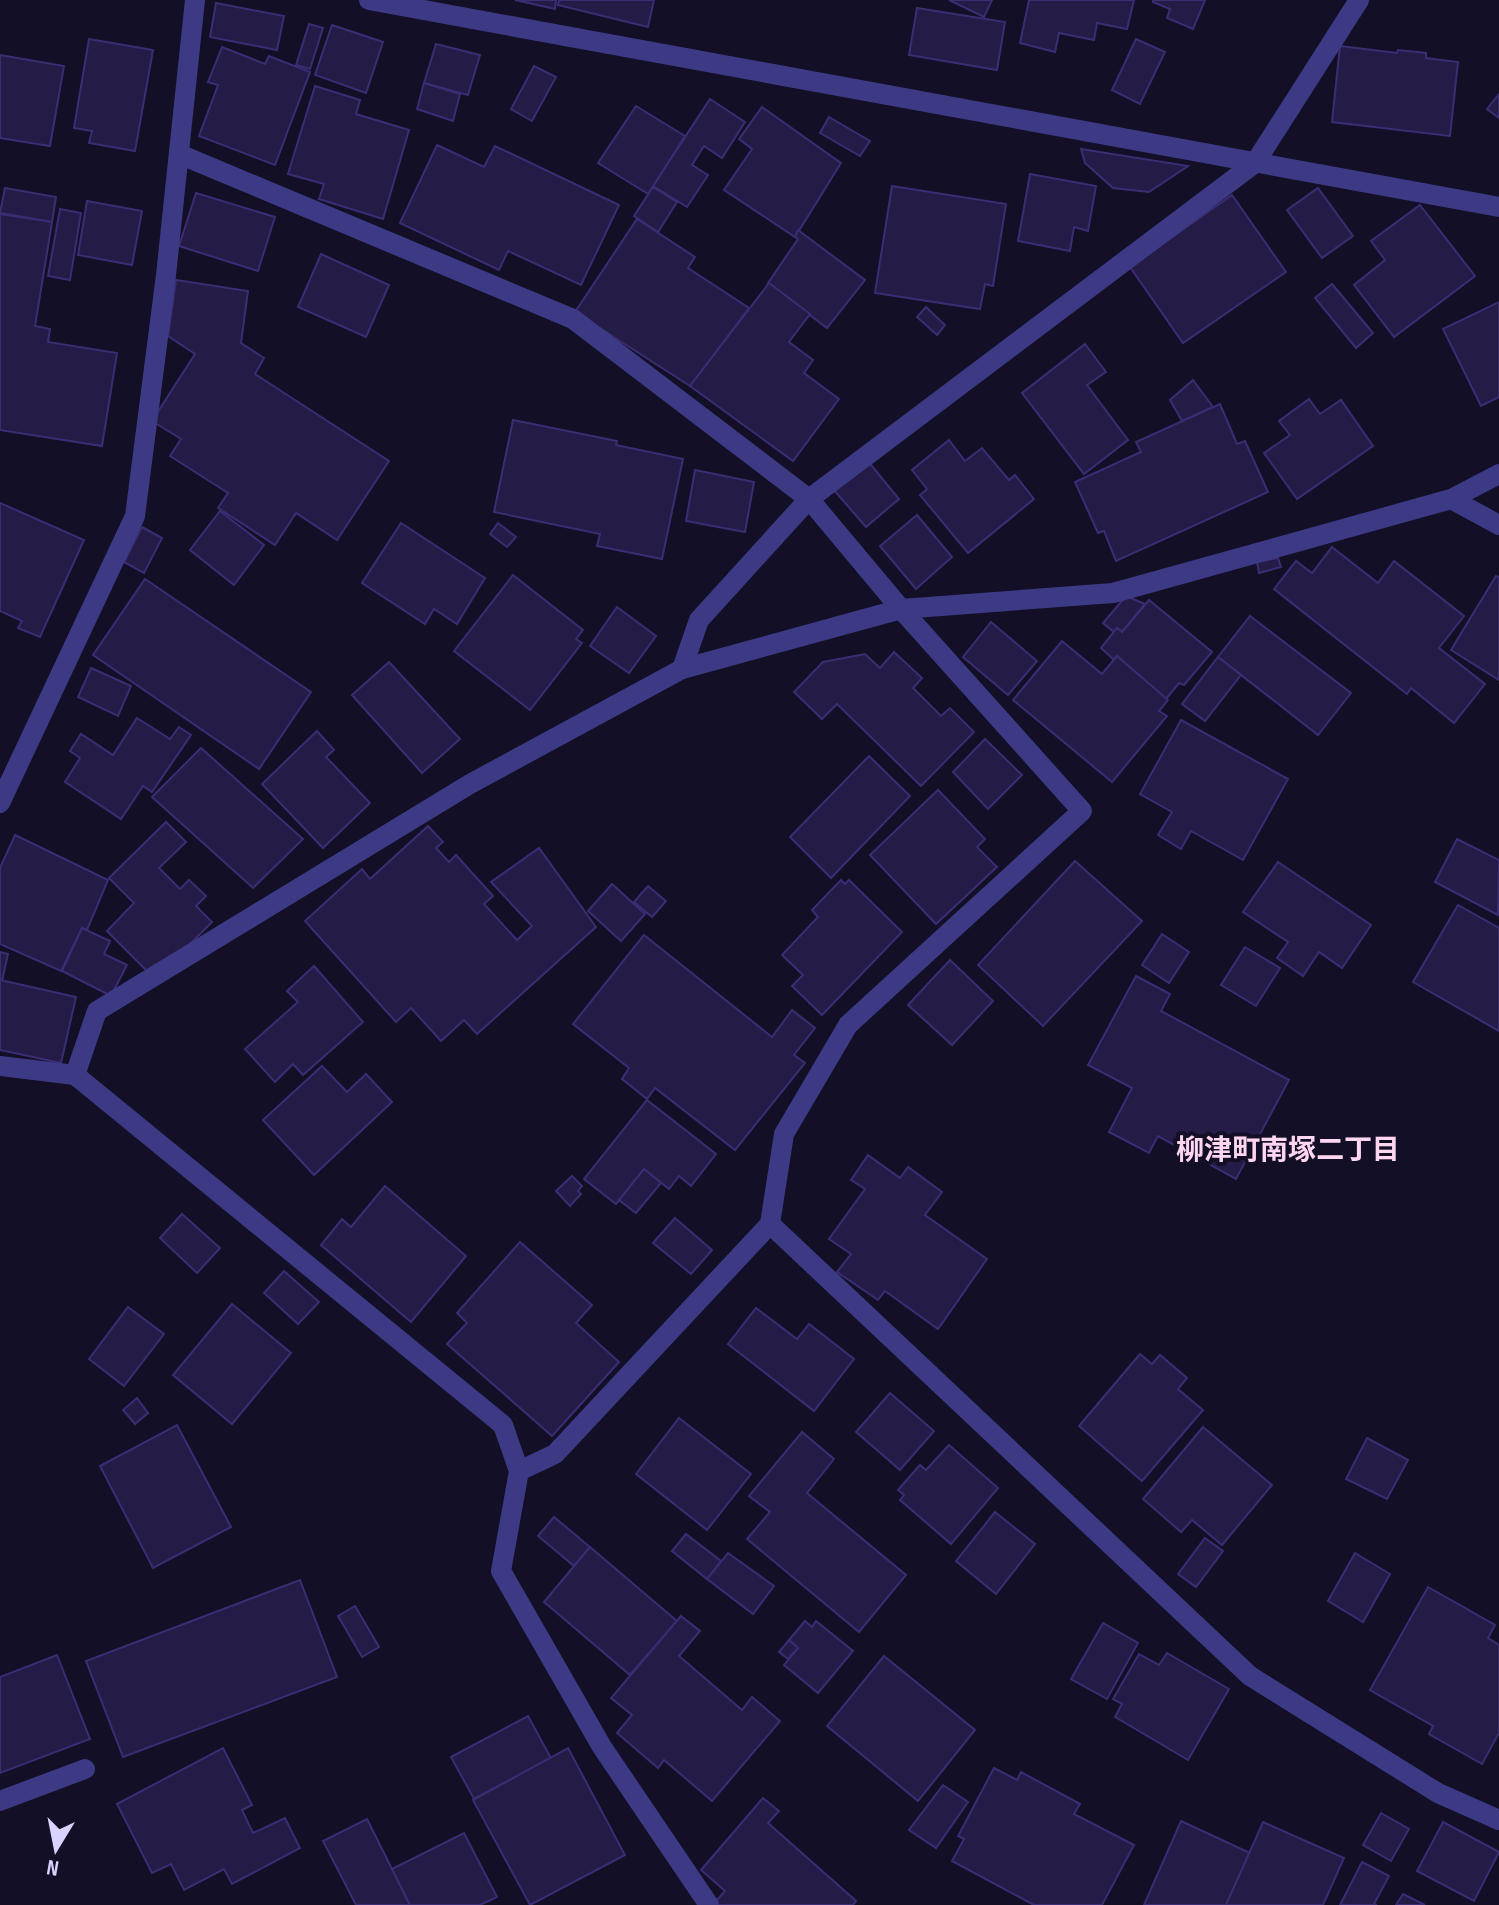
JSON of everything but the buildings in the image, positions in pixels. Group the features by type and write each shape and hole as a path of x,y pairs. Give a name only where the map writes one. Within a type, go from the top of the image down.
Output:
{"street":[{"path":"0,803 135,516 195,0"},
{"path":"369,0 1499,207"},
{"path":"682,669 699,620 809,499 1255,163 1359,0"},
{"path":"179,154 573,319 809,499 901,609 1082,811 848,1025 784,1134 770,1224 555,1454 519,1471"},
{"path":"75,1075 97,1011 470,784 682,669 901,609 1113,593 1451,499 1499,474"},
{"path":"1451,499 1499,525"},
{"path":"0,1066 75,1075 503,1425 519,1471 501,1571 602,1747 709,1905"},
{"path":"770,1224 1250,1676 1438,1793 1499,1820"},
{"path":"0,1801 85,1769"}],"district":[{"name":"柳津町南塚二丁目","path":"1288,1150"}]}
